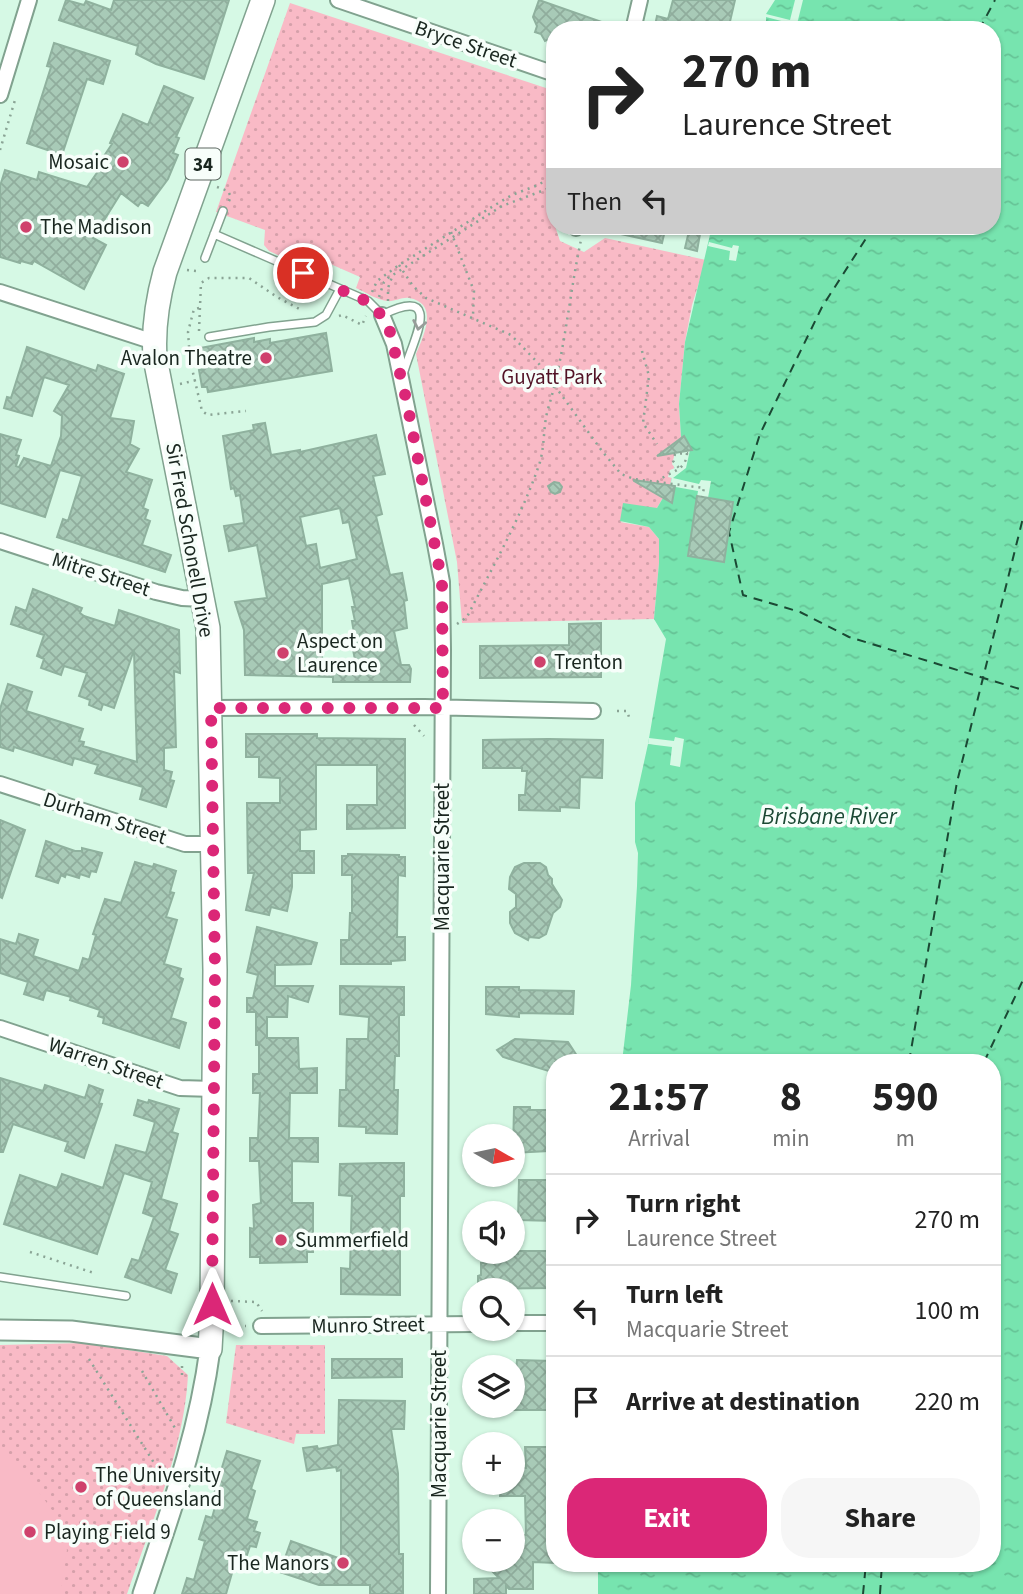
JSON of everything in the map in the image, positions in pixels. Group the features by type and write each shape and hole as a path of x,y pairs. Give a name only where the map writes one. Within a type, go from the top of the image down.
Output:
{"main road":[{"name":"Sir Fred Schonell Drive","path":"209,1349 212,1312 214,1089 208,628 154,342 157,307 166,272 263,0"}],"street":[{"path":"0,95 29,0"},
{"name":"Bryce Street","path":"338,0 546,71"},
{"path":"635,21 640,0"},
{"path":"0,292 154,342"},
{"name":"Macquarie Street","path":"376,311 390,332 402,379 442,582 438,1594"},
{"name":"Mitre Street","path":"0,541 156,592 182,598 204,599"},
{"path":"211,708 593,711"},
{"name":"Durham Street","path":"0,784 185,844 212,844"},
{"name":"Warren Street","path":"0,1028 180,1088 214,1089"},
{"name":"Munro Street","path":"260,1322 462,1324"},
{"path":"525,1323 546,1323"},
{"path":"0,1330 68,1331 209,1349"},
{"name":"Sir Fred Schonell Drive","path":"143,1594 190,1451 205,1387 209,1349"}],"lane":[{"path":"205,258 223,211"},
{"path":"214,234 368,301 376,311 408,305 416,307 422,315 421,328 402,379"},
{"path":"205,339 256,329 315,323 328,313 340,289"},
{"path":"0,1277 126,1296"}],"path":[{"path":"0,150 16,94"},
{"path":"368,290 372,292 377,281 398,265 451,232 512,195 546,180"},
{"path":"217,187 228,191 231,197 223,211"},
{"path":"339,317 342,315 362,325 376,311 384,282 516,199 546,189"},
{"path":"451,232 474,291 473,317"},
{"path":"443,634 467,617 521,513 540,460 548,410 564,350 580,244"},
{"path":"398,265 421,295 512,335 539,364 621,474 634,480 704,488 702,497"},
{"path":"205,339 199,307 201,283 209,278 249,278 288,304 307,312"},
{"path":"199,307 194,309 188,332 190,360 202,411 208,415 246,411"},
{"path":"642,351 649,376 643,423 657,444"},
{"path":"179,384 201,379"},
{"path":"657,482 680,469 687,453 675,454 673,461 680,469"},
{"path":"617,711 626,711 629,717"},
{"path":"414,725 424,736"},
{"path":"30,1252 94,1273"},
{"path":"230,1326 260,1322 256,1302 231,1301"},
{"path":"89,1359 161,1474"},
{"path":"182,1366 182,1375"},
{"path":"142,1371 175,1428"}],"green space":[{"name":"Guyatt Park","path":"290,3 546,88 546,235 558,235 560,241 584,252 605,238 706,260 692,305 685,342 679,404 681,437 670,486 657,508 620,522 649,527 659,539 654,619 462,623 457,562 416,354 427,322 424,306 409,298 390,301 375,298 356,288 360,277 294,248 289,260 269,251 264,245 265,230 216,212"},
{"name":"The University of Queensland","path":"84,1343 167,1356 188,1375 180,1431 165,1486 127,1594 0,1594 0,1345"},
{"path":"236,1345 325,1345 325,1434 296,1434 294,1444 226,1423"},
{"name":"Playing Field 9","path":"0,1452 27,1475 54,1513 67,1550 60,1594 0,1594"}],"water":[{"name":"Brisbane River","path":"775,0 1023,0 1023,1594 598,1594 598,1572 1001,1572 1001,1054 623,1054 631,985 637,886 635,803 666,639 654,619 659,539 649,527 620,521 623,503 657,508 670,486 681,437 679,404 685,342 710,235 1001,235 1001,21 766,21 766,14"}],"pier":[{"path":"795,0 803,0 798,21 781,21 766,17 766,14 790,20"},
{"path":"709,242 732,248 733,245 739,246 736,261 729,260 730,251 708,246"},
{"path":"690,450 686,468 673,478 699,484 701,480 711,481 708,498 733,502 724,562 688,556 698,491 670,486 672,478 668,477 670,470 675,468 672,464 675,453"},
{"path":"675,737 684,739 680,767 670,765 672,747 648,744 649,738 674,741"}],"building":[{"path":"66,0 84,5 86,1 111,10 114,0 229,0 204,79 156,64 136,54 138,46 59,20"},
{"path":"539,0 599,21 546,21 545,41 541,34 535,32 537,26 533,17"},
{"path":"673,0 735,0 730,21 656,21 657,16 668,19"},
{"path":"54,43 110,61 103,84 87,79 62,155 27,143 51,67 47,66"},
{"path":"164,86 193,98 176,137 179,138 173,153 178,155 168,179 148,206 141,202 138,206 121,193 93,238 106,245 84,289 34,261 32,264 20,263 0,257 0,186 5,170 37,180 39,172 87,187 101,167 98,165 112,144 110,143 123,114 148,125"},
{"path":"625,235 664,235 662,243"},
{"path":"688,235 700,235 697,251 685,248"},
{"name":"Avalon Theatre","path":"326,333 332,371 208,392 207,387 202,387 199,370 204,369 200,348 254,338 254,342 270,339 270,343"},
{"path":"27,347 96,371 98,365 124,374 110,418 134,421 130,444 139,449 126,472 152,480 143,508 148,510 145,519 150,521 142,545 171,555 165,572 57,537 63,519 68,521 82,476 60,470 45,517 0,503 0,434 21,440 16,455 19,456 16,466 19,467 24,458 51,466 61,436 62,416 54,411 69,385 44,377 32,416 4,408 7,397 11,398"},
{"path":"265,423 271,455 300,452 376,435 385,474 373,476 382,514 376,516 390,575 402,573 407,600 404,601 407,628 394,631 401,665 409,665 411,669 410,682 333,682 333,677 245,675 244,630 235,602 267,598 257,545 229,551 224,526 244,523 240,495 236,496 234,488 231,489 223,436 254,430 253,425","holes":["340,508 343,523 349,522 357,559 320,568 316,544 306,546 300,517","349,578 355,607 352,607 354,633 350,634 356,665 322,664 322,584"]},
{"path":"684,436 692,450 657,456"},
{"path":"634,481 675,486 672,503"},
{"path":"554,482 562,487 560,492 555,494 548,486"},
{"path":"697,496 733,502 724,562 688,556"},
{"path":"33,589 82,608 80,613 84,616 115,626 119,610 179,630 180,673 174,671 176,747 164,748 164,770 172,772 170,780 174,781 166,807 140,799 143,787 95,773 98,765 74,758 72,765 14,747 13,751 0,747 0,709 8,684 32,692 26,711 83,729 79,741 84,742 83,746 137,762 134,650 114,708 103,704 101,710 89,705 90,700 79,696 87,673 64,666 61,675 41,668 44,659 37,656 44,635 11,624 16,607 26,611"},
{"name":"Trenton","path":"601,623 601,677 480,678 480,646 569,645 569,624"},
{"path":"246,734 317,734 317,738 405,739 405,828 347,829 347,805 377,805 377,765 316,765 316,829 300,830 300,851 314,851 314,873 292,873 287,911 271,907 269,915 246,910 254,873 248,873 247,803 280,803 280,778 259,777 259,757 246,757"},
{"path":"483,740 603,740 602,778 580,777 579,808 560,807 560,811 519,810 519,795 525,795 527,771 522,771 522,768 483,768"},
{"path":"0,820 25,830 2,898 0,897"},
{"path":"46,841 75,851 82,851 82,848 102,853 96,872 91,871 89,877 80,874 79,878 61,875 58,883 36,876"},
{"path":"342,856 405,857 405,876 398,875 397,937 405,937 405,960 391,961 391,964 341,964 341,940 349,940 352,913 352,875 342,875"},
{"path":"135,862 153,867 154,864 176,871 170,892 174,893 166,917 177,920 164,964 181,969 179,977 183,979 171,1018 186,1023 179,1048 103,1023 104,1018 98,1016 100,1010 70,1000 71,997 46,990 43,1000 24,994 28,982 0,973 0,939 16,944 19,934 38,940 33,956 79,971 83,958 89,960 96,935 93,934 105,899 121,903"},
{"path":"524,863 540,863 546,867 562,900 560,907 553,913 546,934 539,938 529,937 528,940 515,933 510,923 510,912 516,907 516,894 509,889 510,877 515,867"},
{"path":"257,927 317,943 311,964 275,965 275,986 313,986 308,1002 288,996 287,1017 267,1017 267,1038 298,1038 299,1069 317,1068 317,1093 290,1093 289,1138 318,1138 318,1162 292,1161 292,1203 313,1203 313,1252 307,1252 307,1262 260,1263 260,1257 250,1257 250,1228 254,1229 253,1205 261,1203 259,1161 250,1161 250,1138 258,1138 260,1093 253,1093 253,1074 259,1074 259,1045 256,1045 256,1012 247,1012 247,998 253,998 258,975 247,972"},
{"path":"340,986 404,987 404,1015 399,1015 399,1056 395,1056 394,1090 398,1090 397,1134 366,1133 366,1127 339,1126 340,1090 346,1090 347,1039 368,1039 369,1017 340,1014"},
{"path":"486,987 574,991 573,1014 519,1013 519,1017 486,1014"},
{"path":"515,1039 568,1042 576,1054 546,1054 546,1070 503,1057 497,1050"},
{"path":"0,1078 43,1091 45,1085 85,1098 89,1085 103,1090 99,1103 102,1104 84,1158 65,1151 68,1142 13,1124 3,1152 0,1152"},
{"path":"138,1100 148,1103 149,1100 179,1109 172,1132 178,1134 161,1199 177,1204 169,1231 178,1234 165,1270 177,1274 171,1293 125,1277 132,1259 139,1261 154,1217 143,1213 152,1182 124,1173 97,1254 4,1224 20,1175 57,1188 62,1174 103,1188 116,1145 146,1153 155,1122 134,1115"},
{"path":"514,1107 546,1110 546,1151 525,1152 525,1124 514,1124"},
{"path":"404,1163 404,1196 400,1196 400,1295 341,1294 341,1268 350,1269 352,1196 339,1195 340,1164"},
{"path":"525,1180 546,1180 546,1221 525,1220 525,1201 518,1201 519,1187 525,1187"},
{"path":"525,1251 546,1251 546,1288 525,1288 525,1278 478,1278 481,1275 481,1264 525,1264"},
{"path":"332,1359 402,1359 402,1377 332,1378"},
{"path":"525,1360 546,1361 546,1410 525,1410"},
{"path":"339,1400 405,1401 404,1429 391,1429 398,1473 399,1554 403,1554 403,1594 370,1594 370,1585 319,1585 280,1572 291,1541 341,1559 341,1470 337,1471 336,1467 307,1471 303,1448 317,1446 318,1449 338,1445"},
{"path":"525,1447 546,1447 546,1563 533,1562 533,1589 509,1589 506,1586 506,1594 474,1594 474,1579 499,1578 493,1572 525,1572 525,1496 500,1495 525,1495"},
{"name":"The Manors","path":"227,1451 260,1461 251,1489 255,1491 247,1519 257,1522 254,1531 260,1533 256,1547 250,1546 247,1555 238,1552 226,1594 182,1594 187,1578 194,1580 205,1541 199,1539 206,1516 212,1518 218,1496 214,1494"}],"ferry route":[{"path":"984,21 995,0"},
{"path":"868,235 822,307 760,434 729,532 743,595 800,612 849,637 1023,690"},
{"path":"910,1054 957,782 1023,518"},
{"path":"988,1054 1023,980"},
{"path":"863,1594 865,1572"},
{"path":"880,1594 881,1572"}],"place":[{"name":"Mosaic","path":"123,162"},
{"name":"The Madison","path":"26,227"},
{"name":"Avalon Theatre","path":"266,358"},
{"name":"Aspect on Laurence","path":"283,653"},
{"name":"Trenton","path":"540,662"},
{"name":"Summerfield","path":"281,1240"},
{"name":"The University of Queensland","path":"81,1487"},
{"name":"Playing Field 9","path":"30,1532"},
{"name":"The Manors","path":"343,1563"}],"route":[{"path":"212,1304 215,970 211,708 443,708 442,582 394,344 385,320 371,303 303,273"}]}
